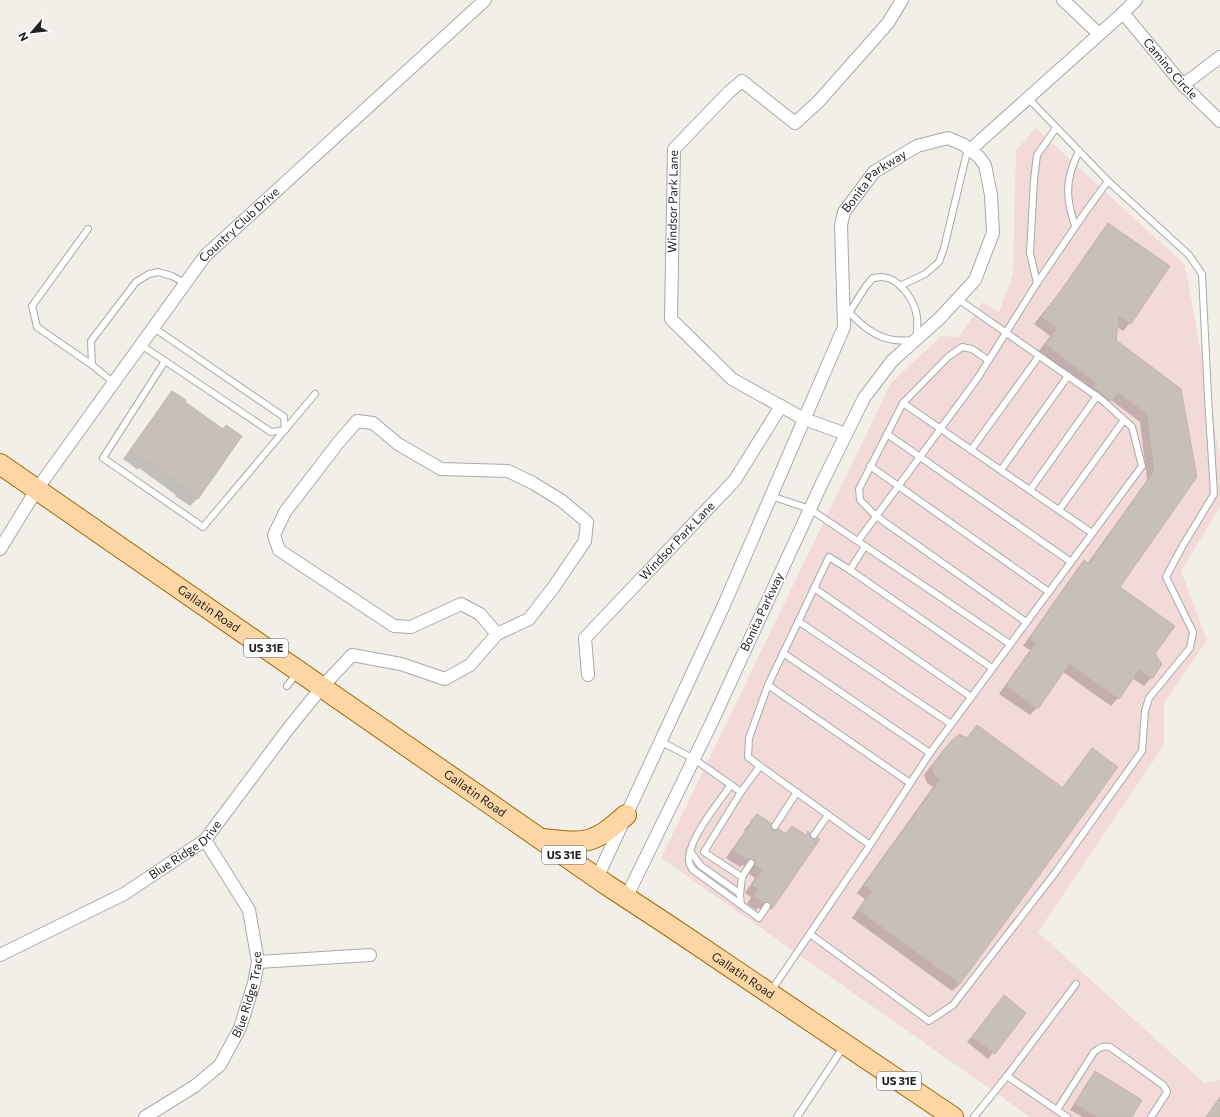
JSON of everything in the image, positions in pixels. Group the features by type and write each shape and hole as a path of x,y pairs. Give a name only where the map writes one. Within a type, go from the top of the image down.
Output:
{"main road":[{"name":"Gallatin Road","path":"0,464 37,489 293,678 322,687 626,898 953,1117"},
{"path":"541,839 585,841 604,832 626,815"}],"street":[{"name":"Country Club Drive","path":"0,549 37,489 205,256 484,0"},
{"name":"Windsor Park Lane","path":"846,434 804,419 732,379 671,319 674,149 729,92 742,81 795,123 819,101 888,23 902,0"},
{"path":"1063,0 1099,34"},
{"path":"969,149 1028,98 1136,0"},
{"name":"Camino Circle","path":"1123,13 1183,85 1220,121"},
{"path":"1183,85 1220,57"},
{"name":"Bonita Parkway","path":"597,878 724,605 844,327 846,309 841,225 844,212 874,172 917,146 948,138 964,145 979,157 986,165 991,195 993,233 975,280 940,318 892,361 864,398 810,509 694,759 626,898"},
{"name":"Windsor Park Lane","path":"588,675 585,638 735,480 781,406"},
{"path":"357,421 373,423 398,444 441,469 508,471 539,486 562,501 587,522 585,541 530,619 497,634 480,614 460,604 411,627 394,626 279,550 274,535 285,512 338,443 357,421"},
{"name":"Blue Ridge Drive","path":"0,955 124,894 205,840 288,729 322,687 352,655 401,664 445,679 470,665 497,634"},
{"name":"Blue Ridge Trace","path":"144,1117 195,1086 220,1065 240,1028 254,983 258,962 249,910 205,840"},
{"path":"258,962 370,956"}],"lane":[{"path":"810,934 929,1021 953,1005 1054,873 1142,751 1145,711 1148,698 1190,648 1193,632 1166,577 1214,494 1202,274 1189,254 1108,182 1028,98"},
{"path":"1037,283 1030,253 1034,180 1037,155 1056,128"},
{"path":"900,286 925,274 939,262 944,248 969,149"},
{"path":"1075,226 1068,203 1068,185 1072,165 1079,151"},
{"path":"858,541 977,379 1037,283 1075,226 1108,182"},
{"path":"88,229 32,306 37,327 92,365 114,383"},
{"path":"92,365 91,341 136,282 149,274 158,272 172,276 186,284"},
{"path":"883,277 896,282 900,286 908,293 914,305 917,318 916,340 894,340 876,335 861,325 846,309 873,278 883,277"},
{"path":"769,994 870,845 930,753 1142,466 1132,427 1097,396 958,299"},
{"path":"154,328 284,417 285,430"},
{"path":"141,345 271,432 285,430"},
{"path":"988,360 972,350 962,347 948,357 903,403 859,489 860,500 876,516 1026,622"},
{"path":"971,450 1039,356"},
{"path":"165,361 103,458 203,527 315,394"},
{"path":"1000,470 1068,376"},
{"path":"1030,490 1097,396"},
{"path":"903,403 1092,533"},
{"path":"1059,510 1124,420"},
{"path":"886,434 1071,562"},
{"path":"870,466 1048,592"},
{"path":"771,496 810,509 1010,644"},
{"path":"850,570 865,546"},
{"path":"870,845 748,757 749,738 768,685 830,556 992,668"},
{"path":"814,588 971,697"},
{"path":"798,621 951,724"},
{"path":"783,653 930,753"},
{"path":"768,685 910,783"},
{"path":"660,741 694,759 741,792"},
{"path":"742,877 704,852 741,792 760,766"},
{"path":"731,785 694,838 689,857 690,864 692,869 759,918 768,906"},
{"path":"775,826 797,792"},
{"path":"814,836 828,815"},
{"path":"690,851 702,866 740,895"},
{"path":"741,905 740,895 742,877 751,863"},
{"path":"974,1117 1007,1076 1076,984"},
{"path":"796,1117 844,1044"},
{"path":"1057,1110 1094,1052 1101,1047 1106,1046 1110,1047 1164,1084 1167,1091 1166,1094 1151,1117"},
{"path":"1007,1076 1067,1117"}],"shaded area":[{"path":"1036,128 1185,265 1220,457 1220,507 1181,571 1207,640 1164,704 1164,745 1038,932 1204,1083 1220,1080 1220,1117 1030,1117 661,858 891,383 941,336 959,337 983,302 999,312 1013,274 1016,150"}],"building":[{"path":"1108,223 1170,266 1131,324 1119,316 1116,340 1181,389 1197,477 1120,587 1175,626 1155,654 1162,664 1152,679 1139,670 1119,699 1069,664 1038,709 1006,686 1036,643 1030,638 1084,560 1089,564 1154,471 1147,414 1118,393 1112,401 1093,387 1096,383 1045,344 1057,328 1041,317 1063,289"},
{"path":"172,391 223,429 226,425 242,436 198,499 130,451"},
{"path":"977,725 1063,788 1092,748 1118,767 960,984 858,910 872,891 864,885 940,780 934,775 931,767 951,741 960,734 967,738"},
{"path":"757,814 771,823 771,828 773,830 779,829 786,834 792,826 806,835 808,831 812,839 820,839 772,909 770,903 764,903 754,896 758,889 752,885 762,870 755,865 754,859 747,860 733,850 752,823 750,822"},
{"path":"1004,995 1026,1013 995,1054 972,1037"},
{"path":"1095,1071 1142,1100 1132,1117 1097,1117 1075,1104"},
{"path":"1220,1097 1220,1117 1206,1117"}]}
